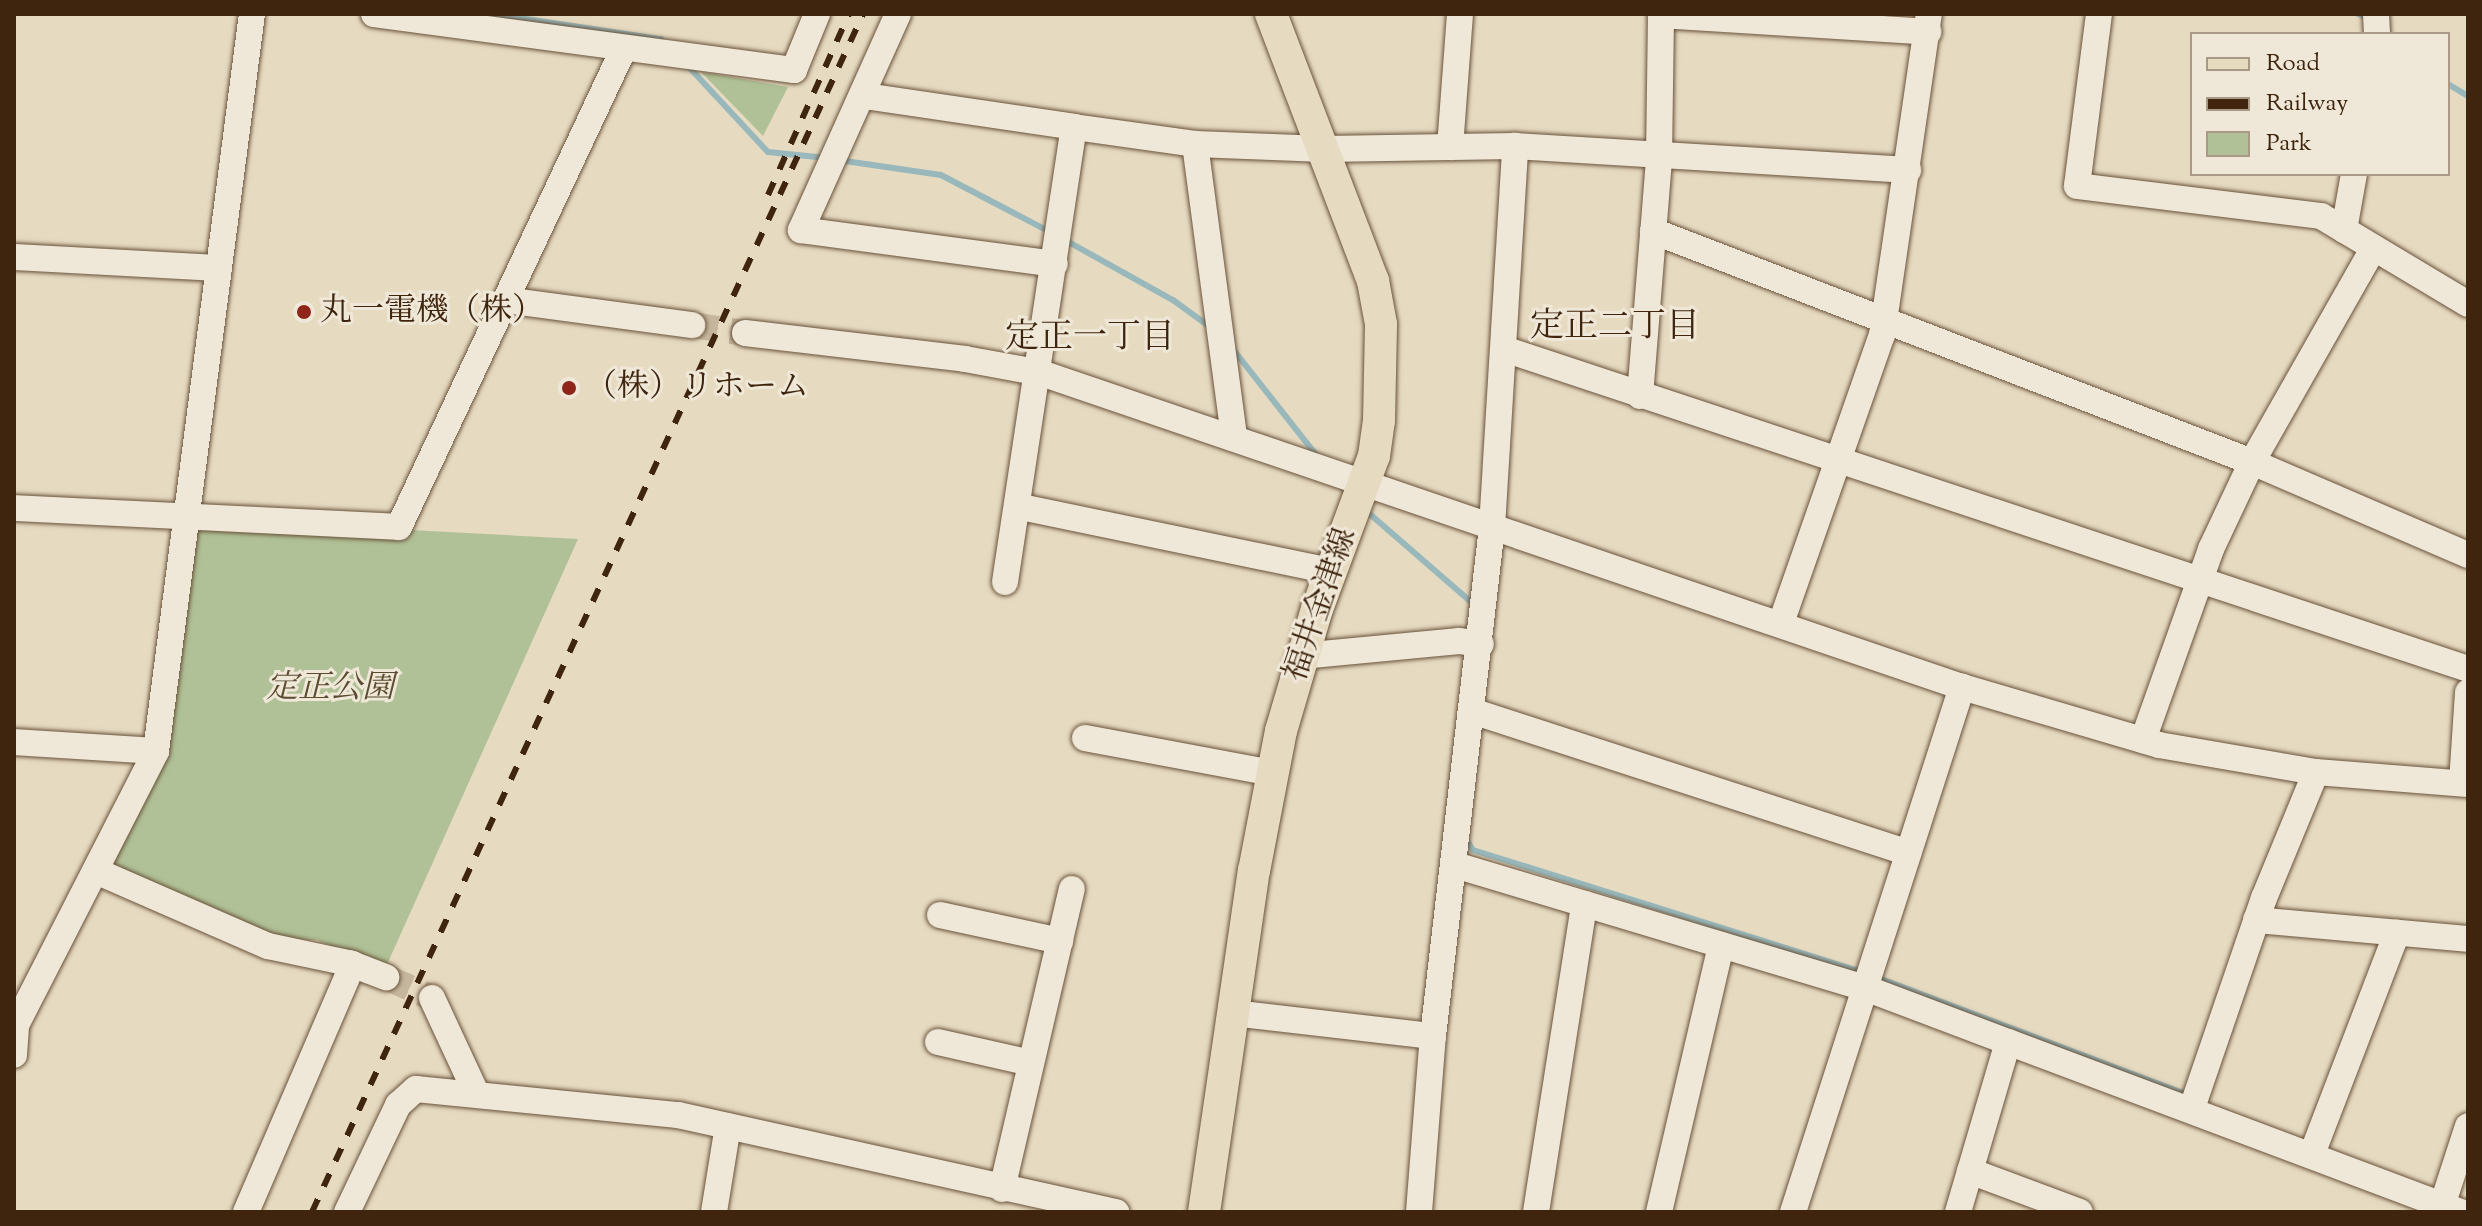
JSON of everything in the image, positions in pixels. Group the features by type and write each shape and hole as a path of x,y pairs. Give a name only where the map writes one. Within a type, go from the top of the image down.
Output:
{"main road":[{"name":"福井金津線","path":"1204,1212 1272,773 1301,656 1366,480 1379,421 1381,324 1373,281 1271,14"}],"street":[{"path":"14,1055 15,1029 156,751 252,14"},
{"path":"374,14 794,70 817,14"},
{"path":"898,14 865,96 801,230 1055,264"},
{"path":"1450,147 1460,14"},
{"path":"1640,396 1659,158 1661,14 1928,23 1885,317 1840,462 1781,623"},
{"path":"2099,14 2077,186 2321,216 2468,304"},
{"path":"14,508 399,527 624,48"},
{"path":"865,96 1195,144 1324,149 1515,146 1659,158 1908,170"},
{"path":"1005,582 1021,507 1074,127"},
{"path":"1195,144 1234,438"},
{"path":"1419,1212 1433,1036 1481,644 1492,527 1515,146"},
{"path":"2344,230 2354,176"},
{"path":"1653,231 1885,317 2252,462 2468,555"},
{"path":"2143,740 2199,583 2252,462 2373,249"},
{"path":"14,257 219,268"},
{"path":"506,300 692,325"},
{"path":"745,333 965,359 1041,373 1366,480 1492,527 1962,687 2143,740 2316,772 2465,783 2468,692"},
{"path":"1504,349 2199,583 2468,669"},
{"path":"1021,507 1330,571"},
{"path":"1301,656 1459,641 1481,644"},
{"path":"1793,1212 1962,687"},
{"path":"1472,711 1908,853"},
{"path":"1085,738 1272,773"},
{"path":"14,742 156,751"},
{"path":"2192,1108 2256,920 2316,772"},
{"path":"1455,865 1865,988 2192,1108 2448,1209 2468,1126"},
{"path":"96,871 268,946 353,964 386,977"},
{"path":"1002,1189 1072,889"},
{"path":"1536,1212 1584,904"},
{"path":"940,915 1060,941"},
{"path":"2256,920 2468,939"},
{"path":"2312,1154 2397,933"},
{"path":"1659,1212 1721,945"},
{"path":"246,1212 353,964"},
{"path":"432,998 476,1093"},
{"path":"1233,1013 1433,1036"},
{"path":"938,1042 1031,1063"},
{"path":"1958,1212 2008,1042"},
{"path":"347,1212 407,1093 476,1093 678,1115 1116,1212"},
{"path":"714,1212 728,1126"},
{"path":"1970,1171 2080,1212"}],"green space":[{"path":"701,72 788,87 763,136"},
{"name":"定正公園","path":"186,518 578,539 385,969 317,940 274,939 100,864 156,751"}],"waterway":[{"path":"493,14 661,39 666,44"},
{"path":"2358,14 2371,19"},
{"path":"688,66 768,152 827,158"},
{"path":"2450,85 2468,96"},
{"path":"838,160 941,175 1052,233"},
{"path":"1065,240 1173,300 1210,327"},
{"path":"1232,348 1317,456"},
{"path":"1364,509 1472,603"},
{"path":"1466,839 1473,850 1862,972"},
{"path":"1876,977 2188,1095"}],"tunnel":[{"path":"692,325 745,333"},
{"path":"386,977 432,998"}],"railway":[{"path":"768,195 849,14"},
{"path":"312,1212 863,14"}],"place":[{"name":"丸一電機（株）","path":"304,312"},
{"name":"（株）リホーム","path":"569,388"}],"district":[{"name":"定正二丁目","path":"1615,328"},
{"name":"定正一丁目","path":"1090,339"}]}
